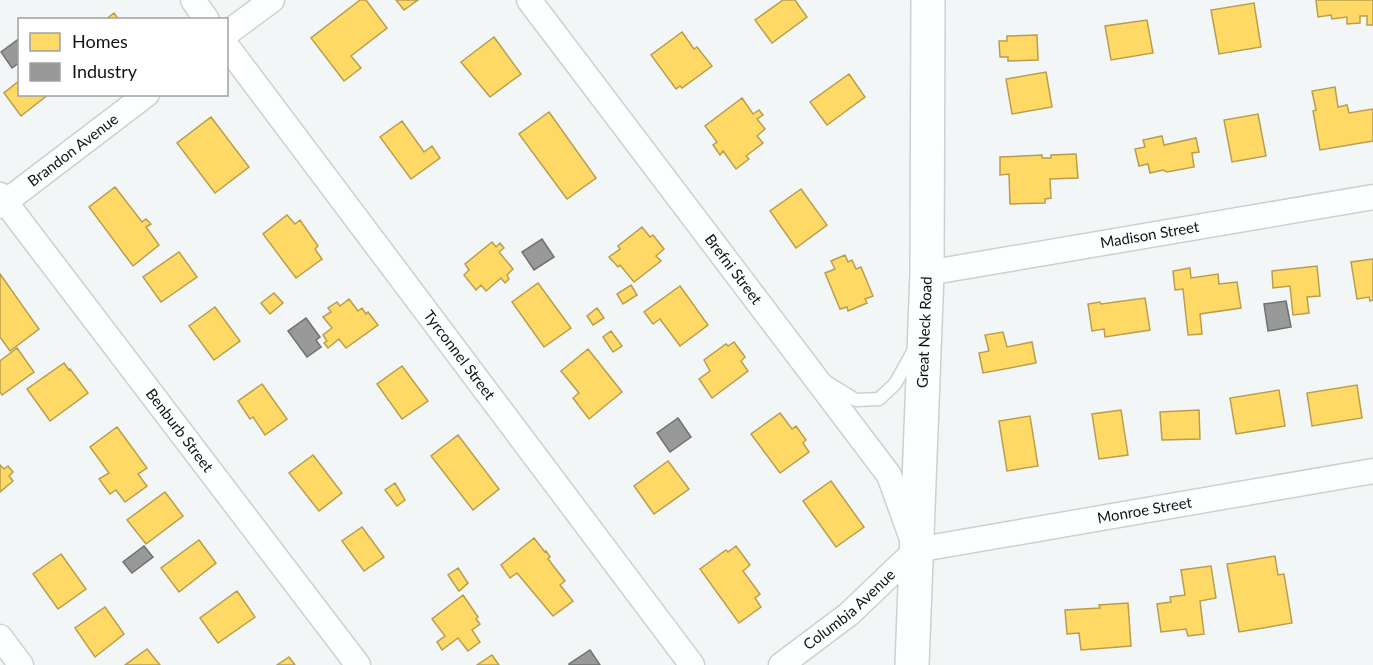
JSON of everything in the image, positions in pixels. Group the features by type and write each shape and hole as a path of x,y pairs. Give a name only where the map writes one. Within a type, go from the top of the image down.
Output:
{"main road":[{"name":"Great Neck Road","path":"912,665 927,273 928,0"}],"street":[{"path":"193,0 206,18"},
{"path":"228,33 272,0"},
{"name":"Brefni Street","path":"529,0 889,475 916,549"},
{"name":"Tyrconnel Street","path":"228,48 692,665"},
{"name":"Brandon Avenue","path":"2,201 144,96"},
{"name":"Madison Street","path":"927,273 1373,197"},
{"name":"Benburb Street","path":"2,201 358,665"},
{"name":"Monroe Street","path":"916,549 1373,471"},
{"name":"Columbia Avenue","path":"781,665 849,614 916,549"},
{"path":"0,637 21,665"}],"lane":[{"path":"811,372 856,400 879,399 895,384 924,331"}],"building: Homes":[{"path":"360,0 366,0 387,28 351,56 361,68 344,81 311,38"},
{"path":"396,0 418,0 404,10"},
{"path":"783,0 795,0 807,17 772,43 755,20"},
{"path":"1316,0 1373,0 1373,25 1367,25 1367,16 1360,16 1360,23 1347,24 1347,17 1332,19 1331,15 1318,17"},
{"path":"1254,3 1261,47 1219,54 1211,10"},
{"path":"114,13 118,18 108,18"},
{"path":"1147,20 1153,53 1111,60 1105,26"},
{"path":"682,32 694,49 697,47 712,66 682,88 680,86 676,89 651,55"},
{"path":"1037,35 1038,60 1008,61 1008,57 1000,57 999,41 1007,41 1007,36"},
{"path":"494,37 521,74 490,97 461,62"},
{"path":"1046,72 1052,107 1012,114 1006,79"},
{"path":"849,74 865,97 827,125 810,102"},
{"path":"18,82 18,96 46,96 21,116 4,93"},
{"path":"1335,87 1338,107 1347,105 1349,113 1373,109 1373,141 1320,150 1312,91"},
{"path":"742,98 753,114 759,110 763,115 757,119 765,129 757,136 763,143 746,156 749,159 736,169 723,151 720,155 713,145 717,142 705,126"},
{"path":"549,112 596,178 567,199 519,134"},
{"path":"1258,114 1266,156 1232,162 1224,120"},
{"path":"211,117 249,167 215,193 177,143"},
{"path":"402,121 424,152 432,146 440,158 411,179 380,137"},
{"path":"1162,136 1164,145 1196,138 1199,152 1192,153 1194,167 1150,173 1148,164 1139,166 1135,149 1145,147 1143,140"},
{"path":"1076,154 1078,178 1050,179 1051,198 1045,199 1045,203 1010,204 1009,174 1000,175 1000,157 1042,155 1042,158 1051,158 1051,155"},
{"path":"115,187 142,222 146,219 151,224 146,227 159,245 133,266 89,207"},
{"path":"801,189 827,225 796,248 770,211"},
{"path":"287,215 295,224 300,220 318,246 315,249 322,259 296,278 263,234"},
{"path":"642,227 650,237 653,235 664,249 656,256 661,261 634,282 620,265 618,267 609,257 620,249 618,246"},
{"path":"492,242 496,247 500,243 504,248 499,252 513,269 507,275 509,279 505,283 501,278 486,291 481,285 476,290 464,275 469,270 465,264"},
{"path":"179,252 197,277 161,302 143,277"},
{"path":"845,255 848,262 852,260 856,269 861,267 873,296 865,299 867,303 848,311 847,307 840,309 825,273 835,269 831,261"},
{"path":"1373,259 1373,300 1370,301 1369,297 1357,299 1351,262"},
{"path":"1317,266 1320,296 1307,297 1309,313 1293,315 1290,286 1273,288 1272,271"},
{"path":"1190,268 1191,278 1218,274 1219,284 1237,282 1241,308 1200,314 1202,334 1188,335 1183,289 1175,290 1173,271"},
{"path":"0,274 39,329 10,351 0,337"},
{"path":"538,283 571,328 544,347 512,302"},
{"path":"631,285 637,295 623,304 617,294"},
{"path":"680,286 708,325 680,346 660,319 653,324 644,312"},
{"path":"274,293 283,303 270,314 261,303"},
{"path":"1145,298 1150,330 1105,337 1104,329 1092,331 1088,304"},
{"path":"349,299 358,311 362,308 366,314 368,312 378,325 346,348 339,339 328,348 324,343 327,341 323,335 332,328 323,317 331,312 328,308 337,302 340,306"},
{"path":"215,307 240,341 214,360 189,326"},
{"path":"597,308 604,318 593,325 587,316"},
{"path":"611,331 622,346 613,352 603,337"},
{"path":"1003,332 1007,347 1032,342 1036,363 983,373 979,353 989,351 985,335"},
{"path":"734,342 745,357 741,361 748,371 712,398 699,379 710,371 704,360 726,344 728,346"},
{"path":"17,348 34,372 2,395 0,392 0,361"},
{"path":"588,349 622,392 589,419 573,398 579,393 561,371"},
{"path":"64,363 88,393 50,421 27,389"},
{"path":"402,366 428,401 402,419 377,384"},
{"path":"262,384 287,419 265,435 238,401"},
{"path":"1357,385 1362,418 1312,426 1307,393"},
{"path":"1279,390 1285,426 1236,434 1230,398"},
{"path":"1121,410 1128,455 1099,459 1092,414"},
{"path":"1199,410 1200,439 1162,440 1160,412"},
{"path":"780,413 792,429 796,426 806,440 803,443 809,452 780,473 751,434"},
{"path":"1030,416 1038,466 1007,471 999,421"},
{"path":"117,427 147,468 138,474 147,486 125,502 116,490 110,494 99,479 109,473 90,447"},
{"path":"458,435 499,489 473,510 431,456"},
{"path":"313,455 342,493 319,511 289,473"},
{"path":"668,461 689,489 654,514 634,486"},
{"path":"0,465 4,469 8,466 13,472 9,476 13,481 0,492"},
{"path":"831,481 864,527 836,547 803,501"},
{"path":"395,483 405,500 397,506 385,490"},
{"path":"165,492 183,516 146,544 127,520"},
{"path":"362,527 384,557 364,571 342,541"},
{"path":"534,538 546,551 550,557 548,559 565,581 560,585 573,601 553,616 517,573 510,578 501,565"},
{"path":"199,540 216,563 179,592 161,568"},
{"path":"736,546 750,565 743,571 760,594 755,598 761,607 739,623 700,569 726,550 728,552"},
{"path":"61,554 86,589 58,609 33,574"},
{"path":"1275,556 1278,575 1284,574 1292,623 1239,632 1227,564"},
{"path":"1211,566 1216,598 1200,601 1204,634 1188,636 1186,629 1161,632 1157,604 1171,602 1170,597 1185,595 1181,570"},
{"path":"458,568 468,583 459,591 448,575"},
{"path":"237,591 255,617 218,643 200,618"},
{"path":"463,595 478,617 476,619 480,624 472,630 480,642 468,651 458,638 442,650 437,642 445,636 432,619"},
{"path":"1128,603 1131,646 1081,650 1079,633 1067,634 1065,610 1100,608 1099,605"},
{"path":"105,607 124,634 95,657 75,628"},
{"path":"147,649 160,665 125,665"},
{"path":"492,655 499,665 477,665"},
{"path":"289,657 295,665 277,665"}],"building: Industry":[{"path":"18,39 18,64 12,68 1,52"},
{"path":"542,239 554,257 534,270 522,252"},
{"path":"1286,301 1291,327 1268,331 1264,304"},
{"path":"306,318 320,337 316,340 321,347 307,357 288,331"},
{"path":"678,418 691,437 670,452 657,433"},
{"path":"144,546 153,557 132,573 123,562"},
{"path":"590,650 600,665 569,665 569,664"}]}
